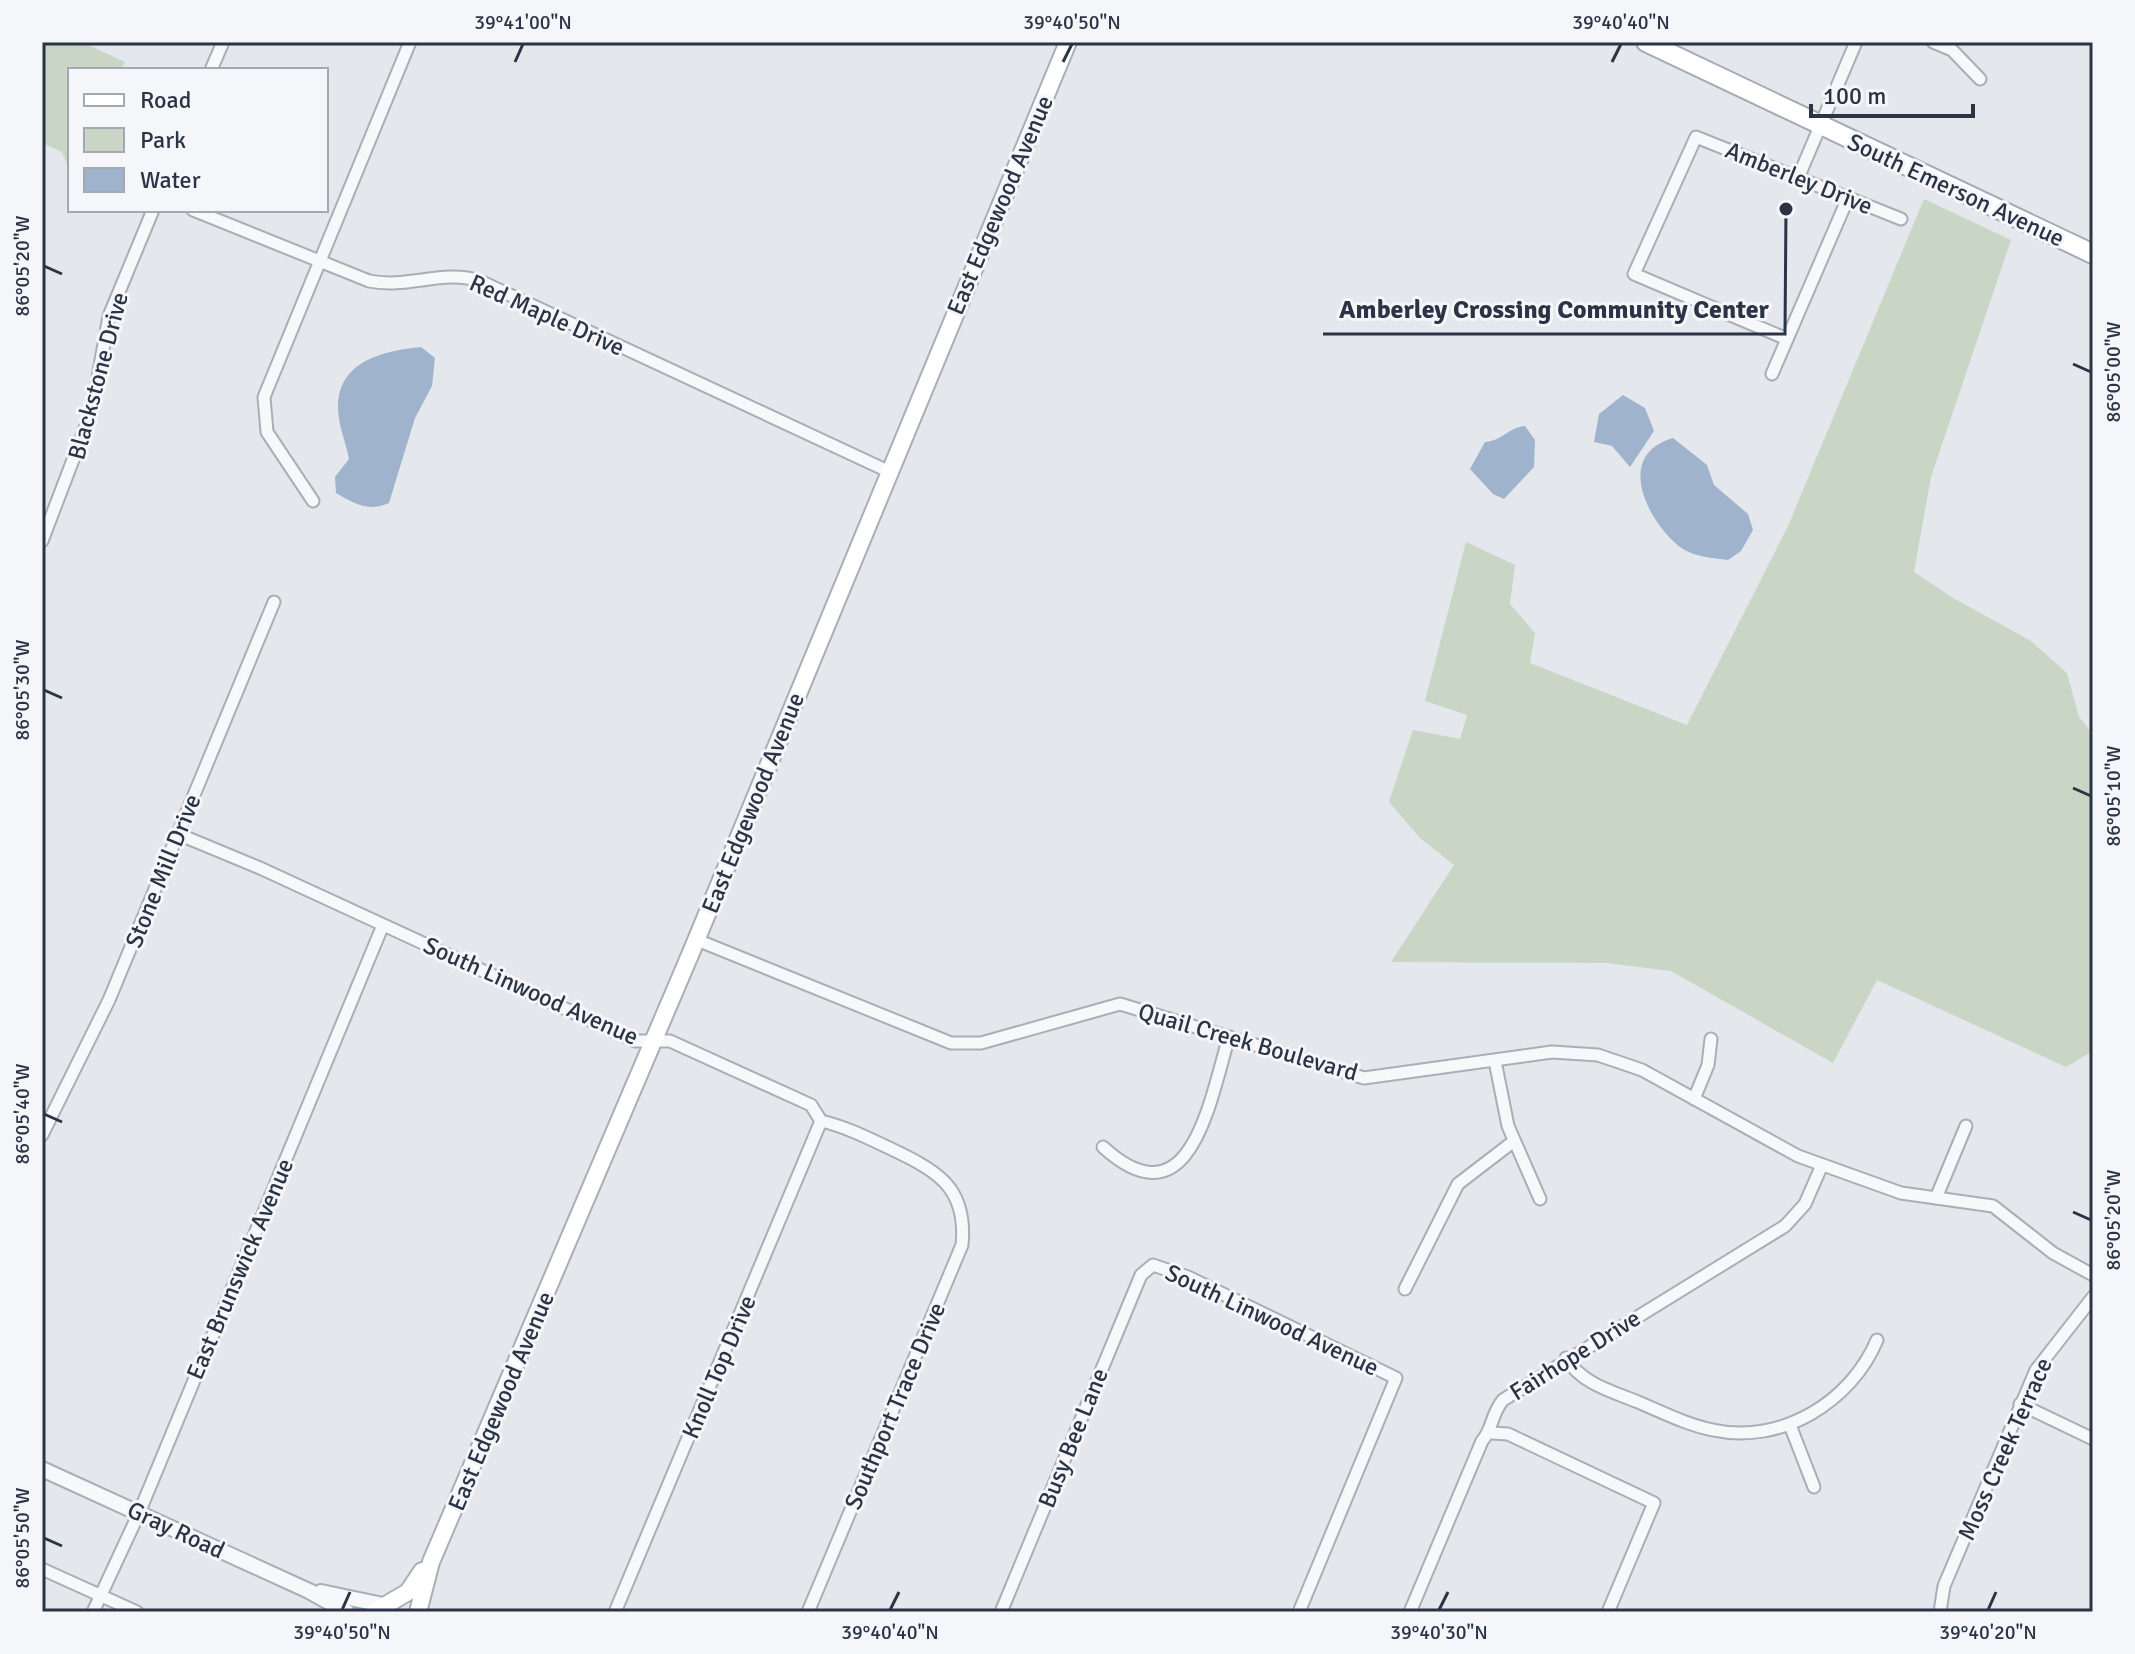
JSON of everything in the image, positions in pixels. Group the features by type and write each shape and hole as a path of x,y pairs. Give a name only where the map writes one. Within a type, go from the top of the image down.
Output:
{"main road":[{"name":"East Edgewood Avenue","path":"418,1612 431,1562 697,940 1068,42"},
{"name":"South Emerson Avenue","path":"1646,42 2093,254"},
{"name":"East Edgewood Avenue","path":"378,1609 408,1592 426,1564 431,1562"},
{"path":"378,1609 400,1606 409,1612"}],"street":[{"path":"212,68 223,42"},
{"path":"313,501 274,446 263,417 267,387 410,42"},
{"path":"1798,178 1856,42"},
{"path":"1933,42 1952,50 1980,79"},
{"name":"Amberley Drive","path":"1787,339 1634,274 1696,137 1901,219"},
{"path":"1772,374 1848,198"},
{"name":"Blackstone Drive","path":"42,541 92,410 109,316 152,212"},
{"name":"Red Maple Drive","path":"198,212 379,283 410,283 450,276 475,279 890,472"},
{"name":"Stone Mill Drive","path":"42,1135 100,1021 274,602"},
{"name":"South Linwood Avenue","path":"178,834 635,1041 670,1041 811,1105 821,1121 838,1125 922,1163 941,1176 956,1196"},
{"name":"East Brunswick Avenue","path":"93,1612 139,1513 383,925"},
{"name":"Quail Creek Boulevard","path":"697,940 951,1043 981,1043 1120,1004 1364,1078 1552,1052 1598,1055 1637,1068 1786,1151 1822,1165 1901,1193 1975,1201 1997,1208 2053,1253 2093,1275"},
{"path":"1103,1147 1123,1166 1154,1174 1181,1164 1196,1144 1229,1037"},
{"path":"1694,1099 1708,1065 1711,1039"},
{"path":"1495,1061 1514,1141 1540,1199"},
{"name":"Knoll Top Drive","path":"615,1612 821,1121"},
{"path":"1936,1198 1966,1126"},
{"path":"1405,1289 1458,1184 1514,1141"},
{"name":"Fairhope Drive","path":"1410,1612 1482,1441 1491,1433 1494,1412 1503,1400 1566,1358 1785,1226 1805,1204 1822,1165"},
{"name":"Southport Trace Drive","path":"808,1612 959,1253 964,1228 956,1196"},
{"name":"South Linwood Avenue","path":"1148,1266 1159,1266 1188,1277 1396,1378 1299,1612"},
{"name":"Busy Bee Lane","path":"1001,1612 1141,1275 1148,1266"},
{"name":"Moss Creek Terrace","path":"1940,1612 1944,1586 2040,1362 2093,1297"},
{"path":"1566,1358 1590,1382 1701,1427 1751,1434 1790,1425 1825,1405 1855,1377 1877,1340"},
{"path":"2020,1404 2093,1439"},
{"path":"1790,1425 1814,1487"},
{"path":"1491,1433 1508,1434 1654,1503 1608,1612"},
{"name":"Gray Road","path":"42,1469 309,1591 347,1612"},
{"path":"42,1569 137,1612"},
{"name":"Gray Road","path":"309,1591 378,1609"}],"green space":[{"path":"42,42 82,42 125,62 122,68 68,68 68,166 62,152 42,143"},
{"path":"1924,199 2011,240 1931,477 1914,572 1955,599 2031,641 2067,673 2079,717 2093,734 2093,1051 2066,1067 1877,980 1833,1063 1671,971 1607,963 1391,962 1454,865 1420,838 1389,802 1413,730 1460,739 1467,715 1425,701 1466,542 1515,565 1510,604 1535,633 1530,663 1687,725 1788,526"}],"water":[{"path":"421,347 435,358 432,386 415,418 389,503 368,507 356,503 336,493 335,477 349,459 338,414 340,392 346,379 366,361 392,351"},
{"path":"1623,395 1645,408 1654,431 1630,467 1612,446 1594,442 1599,414"},
{"path":"1525,426 1535,440 1534,467 1504,499 1493,494 1470,469 1485,442"},
{"path":"1673,438 1707,465 1714,485 1748,514 1753,530 1741,551 1728,560 1697,555 1680,547 1668,536 1648,506 1642,489 1641,473 1645,459 1655,446"}],"place":[{"name":"Amberley Crossing Community Center","path":"1786,209"}]}
